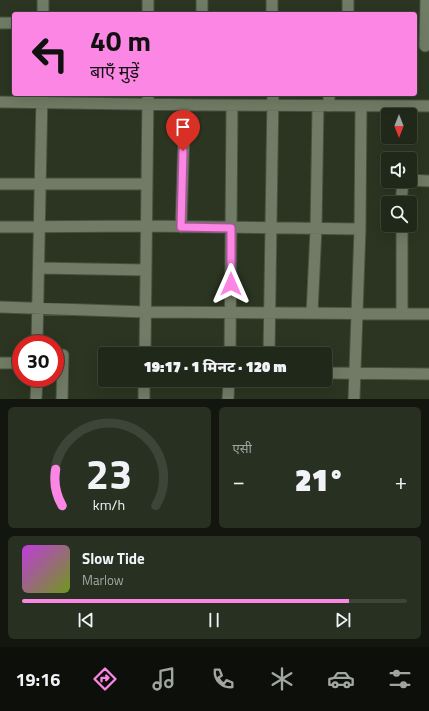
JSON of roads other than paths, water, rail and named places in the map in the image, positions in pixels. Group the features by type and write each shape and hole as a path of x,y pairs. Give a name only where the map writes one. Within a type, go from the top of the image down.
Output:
{"street":[{"path":"43,0 43,12"},
{"path":"148,0 148,12"},
{"path":"202,0 202,12"},
{"path":"272,0 272,12"},
{"path":"348,0 348,12"},
{"path":"423,46 426,0"},
{"path":"0,23 12,23"},
{"path":"202,96 202,105"},
{"path":"269,347 273,96"},
{"path":"329,96 329,106"},
{"path":"37,335 42,98"},
{"path":"0,102 42,98 148,99 185,105 232,106 429,106"},
{"path":"145,347 148,99"},
{"path":"181,227 185,105"},
{"path":"230,347 232,106"},
{"path":"312,313 316,229 318,106"},
{"path":"354,399 360,229 361,106"},
{"path":"417,180 429,181"},
{"path":"0,184 147,184"},
{"path":"0,228 146,226 272,229 360,229"},
{"path":"402,232 402,313"},
{"path":"39,268 146,270"},
{"path":"0,306 145,312 429,314"},
{"path":"0,363 12,363"},
{"path":"332,373 429,374"},
{"path":"36,399 37,387"},
{"path":"62,387 62,399"},
{"path":"144,387 144,399"},
{"path":"228,399 229,387"}]}
